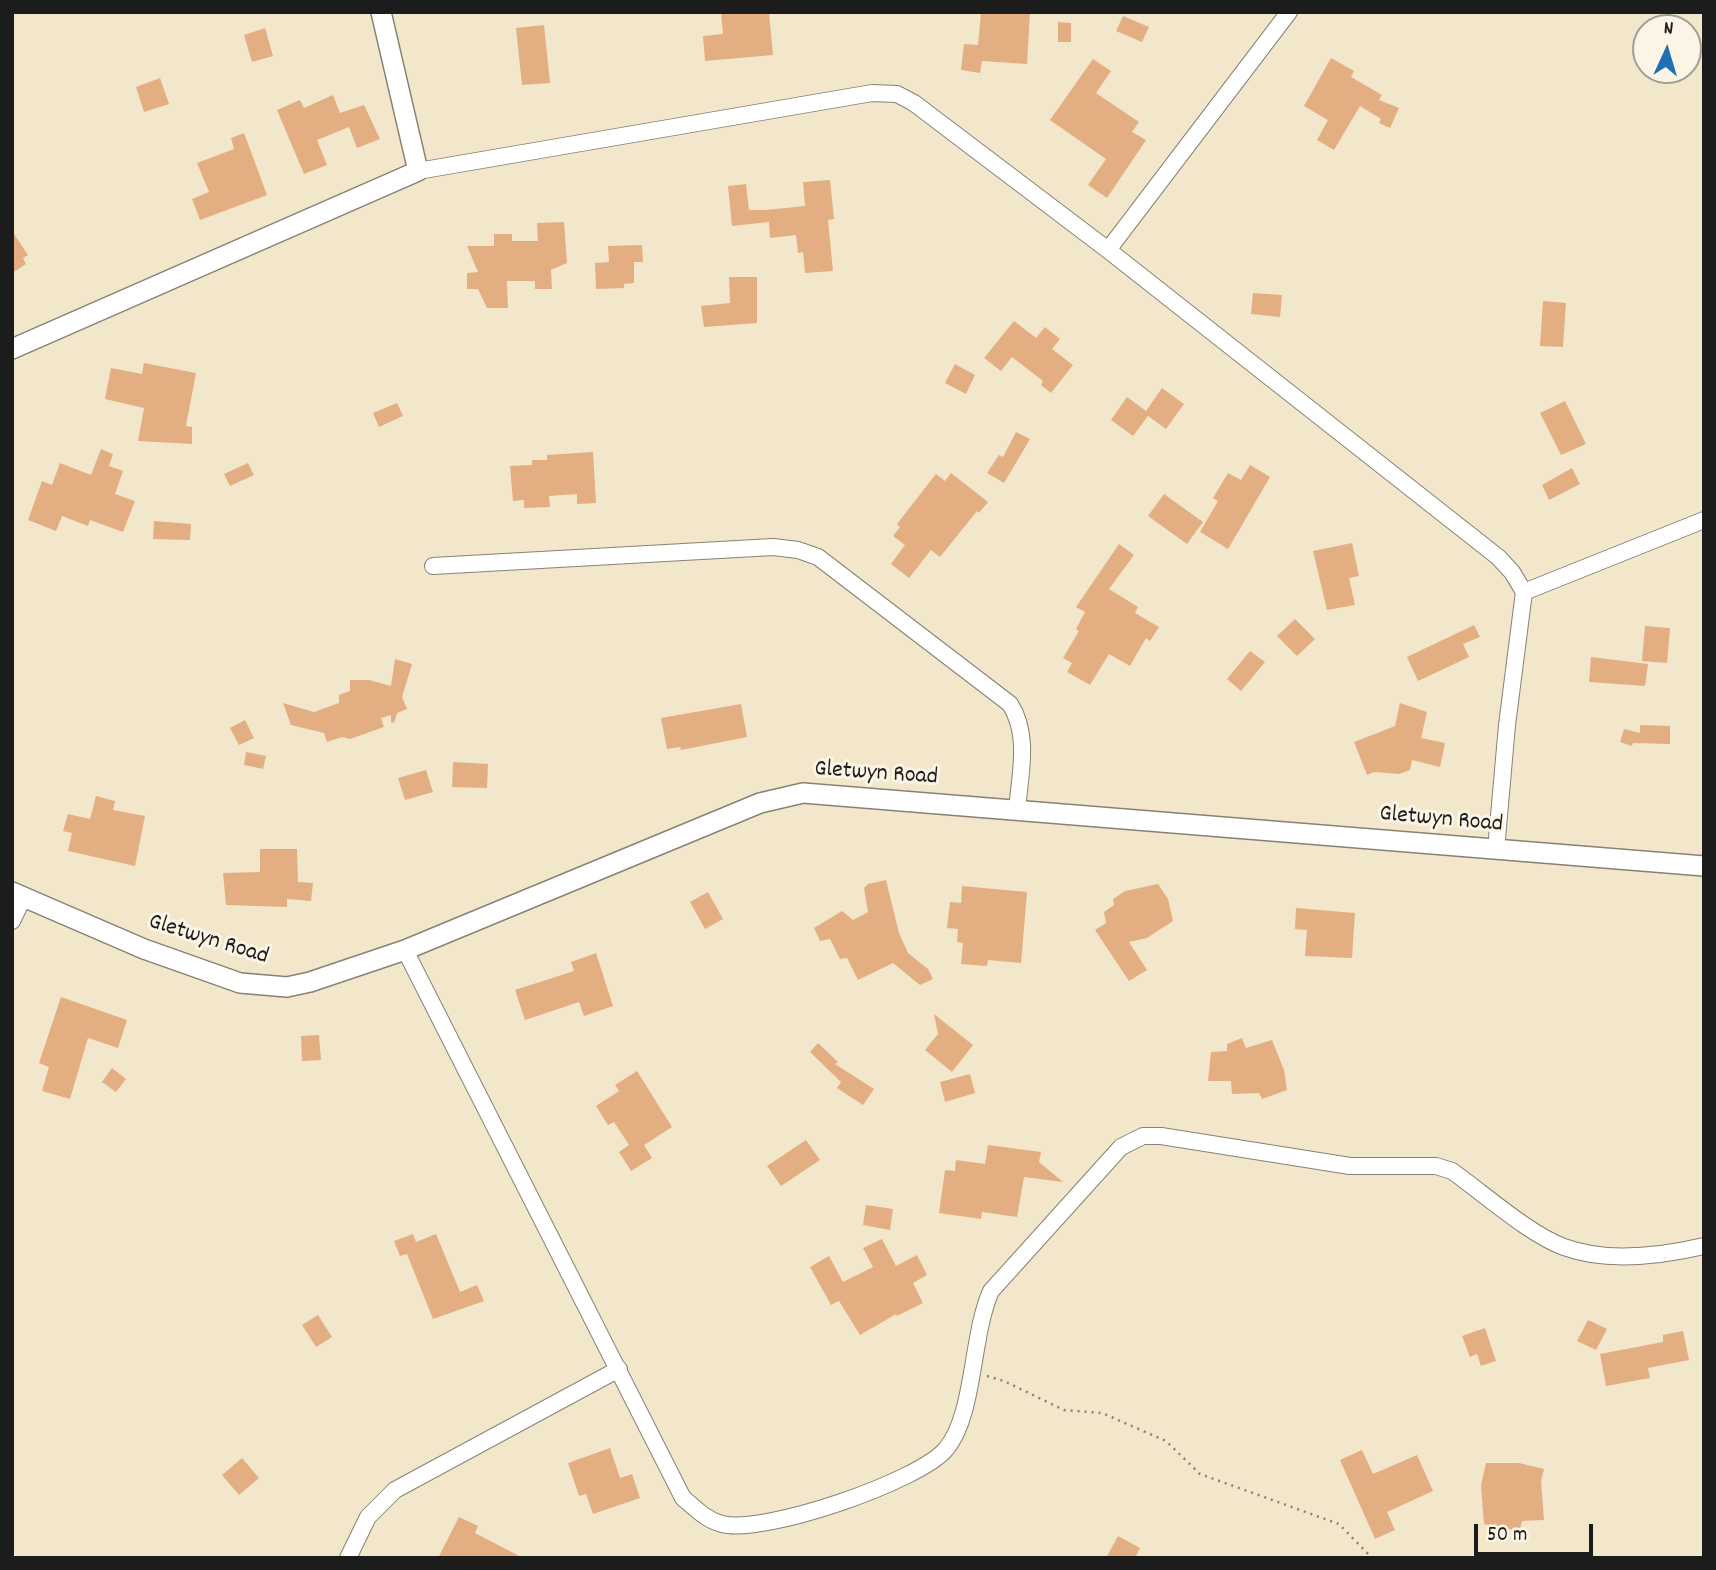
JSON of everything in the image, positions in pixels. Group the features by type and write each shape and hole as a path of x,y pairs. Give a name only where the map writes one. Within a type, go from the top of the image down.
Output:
{"street":[{"path":"381,12 418,171"},
{"path":"1108,250 1289,12"},
{"path":"12,349 418,171 882,92 897,94 914,103 1108,250 1498,557 1512,572 1524,592 1507,725 1496,850"},
{"path":"1524,592 1704,520"},
{"path":"433,566 773,547 797,550 818,557 1010,704 1019,717 1023,733 1017,810"},
{"name":"Gletwyn Road","path":"17,895 144,949 240,983 265,987 310,982 405,950 748,808 786,796 820,794 1704,866"},
{"path":"12,921 17,895"},
{"path":"405,950 683,1497 710,1519 745,1527 799,1516 869,1491 929,1464 946,1449 956,1433 983,1308 991,1291 1121,1147 1143,1136 1161,1136 1350,1166 1436,1166 1452,1171 1547,1239 1583,1251 1646,1256 1704,1246"},
{"path":"348,1558 368,1517 395,1490 619,1369"}],"path":[{"path":"970,1371 1004,1381 1064,1410 1102,1413 1166,1441 1200,1474 1339,1524 1372,1558"}],"building":[{"path":"721,12 769,12 773,55 705,61 703,36 723,34"},
{"path":"981,12 1030,12 1027,64 982,61 980,73 961,70 964,44 978,45"},
{"path":"1123,16 1149,27 1142,42 1116,31"},
{"path":"1058,22 1071,23 1071,42 1058,42"},
{"path":"544,25 550,83 522,85 516,28"},
{"path":"265,28 273,56 252,62 244,35"},
{"path":"1331,58 1354,71 1351,77 1382,95 1379,100 1399,108 1390,128 1379,123 1381,119 1360,106 1334,150 1317,140 1328,120 1304,106"},
{"path":"1093,59 1111,71 1096,93 1139,122 1132,132 1146,140 1107,198 1088,185 1106,159 1050,120"},
{"path":"160,78 169,104 144,112 136,87"},
{"path":"333,95 340,113 364,105 380,139 357,148 349,127 317,140 327,165 304,174 277,110 300,100 304,108"},
{"path":"244,133 267,195 200,220 192,199 209,192 197,163 234,149 231,138"},
{"path":"830,180 834,219 828,220 833,271 805,273 803,252 798,253 796,235 770,238 769,222 732,226 728,186 746,184 749,210 766,210 805,206 803,182"},
{"path":"564,222 567,263 551,270 552,289 535,289 535,281 507,281 508,308 487,308 478,289 467,289 467,273 478,272 467,246 494,246 494,234 512,234 512,241 538,241 537,223"},
{"path":"12,231 28,255 23,258 26,264 12,273"},
{"path":"642,245 643,262 634,262 634,283 624,284 624,288 596,289 595,263 609,262 608,246"},
{"path":"729,277 757,277 757,323 704,327 701,306 730,303"},
{"path":"1253,293 1282,295 1280,317 1251,314"},
{"path":"1543,301 1566,303 1563,347 1540,346"},
{"path":"1014,321 1036,338 1045,327 1060,339 1052,349 1073,365 1051,393 1041,385 1043,381 1012,357 1001,371 984,358"},
{"path":"144,363 196,373 186,426 192,427 192,444 138,441 144,408 105,399 111,368 142,374"},
{"path":"955,364 975,375 966,394 945,383"},
{"path":"1162,388 1184,404 1166,429 1148,416 1133,436 1111,420 1127,397 1146,411"},
{"path":"1565,401 1586,444 1561,455 1540,413"},
{"path":"397,403 403,416 379,427 373,413"},
{"path":"1016,432 1030,439 1004,483 987,473 999,455 1003,457"},
{"path":"101,449 113,454 109,466 123,471 115,494 135,501 123,532 90,520 88,526 62,516 56,531 28,520 42,481 52,485 60,463 91,475"},
{"path":"593,452 596,503 577,504 577,494 549,496 550,507 524,508 524,500 513,501 510,466 532,465 532,460 547,460 547,455"},
{"path":"248,463 254,475 230,486 224,474"},
{"path":"1250,465 1270,477 1228,549 1200,532 1218,501 1213,498 1228,473 1241,480"},
{"path":"1572,468 1580,484 1549,500 1542,485"},
{"path":"951,473 988,502 979,513 977,511 940,557 931,550 909,578 891,564 905,545 893,536 900,527 897,524 936,474 945,481"},
{"path":"1164,494 1203,522 1187,544 1148,516"},
{"path":"154,521 191,524 190,540 153,539"},
{"path":"1352,543 1359,576 1349,578 1355,605 1327,610 1313,551"},
{"path":"1119,544 1134,555 1109,589 1138,607 1135,613 1159,627 1150,641 1146,638 1130,666 1109,654 1090,685 1067,672 1072,663 1063,658 1079,631 1076,629 1085,612 1076,607"},
{"path":"1295,619 1315,639 1297,656 1277,636"},
{"path":"1474,625 1480,637 1463,644 1469,657 1418,681 1407,657"},
{"path":"1645,626 1670,628 1667,663 1642,661"},
{"path":"1250,651 1265,662 1241,691 1227,679"},
{"path":"1591,657 1648,664 1645,686 1589,682"},
{"path":"395,659 412,664 402,697 407,709 397,713 394,723 391,722 391,715 381,718 384,727 350,739 342,737 327,742 324,733 291,725 283,703 314,712 339,703 339,695 350,691 350,680 369,680 391,686"},
{"path":"1400,703 1427,712 1421,738 1445,743 1440,767 1412,760 1410,770 1399,774 1374,772 1367,775 1354,742 1395,726"},
{"path":"741,704 747,737 681,750 680,747 667,749 661,718"},
{"path":"245,720 254,738 239,745 230,728"},
{"path":"1640,725 1670,726 1670,744 1633,743 1632,746 1620,742 1624,729 1640,733"},
{"path":"246,752 266,756 263,769 244,765"},
{"path":"453,762 488,764 487,788 452,787"},
{"path":"426,770 433,792 405,800 398,778"},
{"path":"96,796 115,801 113,810 145,816 135,866 68,851 72,833 63,831 68,814 90,819"},
{"path":"260,849 297,849 298,882 313,883 311,901 287,899 287,907 226,905 223,873 260,872"},
{"path":"886,880 899,933 908,953 928,969 933,979 920,985 893,963 858,980 847,958 840,959 830,939 820,941 814,928 842,911 853,920 868,912 864,888 868,884"},
{"path":"1158,884 1168,899 1173,921 1147,938 1129,942 1147,970 1129,981 1095,930 1106,923 1104,912 1114,905 1113,899 1125,891"},
{"path":"962,886 1027,892 1021,963 988,960 987,966 961,964 963,943 957,942 958,929 947,928 950,902 961,903"},
{"path":"708,892 723,919 705,929 690,902"},
{"path":"1296,908 1355,913 1352,958 1305,956 1307,930 1295,929"},
{"path":"596,953 613,1006 584,1016 579,1002 525,1020 515,990 574,971 571,962"},
{"path":"61,997 127,1020 118,1048 88,1038 70,1099 42,1091 49,1067 39,1063"},
{"path":"934,1014 973,1045 952,1072 925,1050 938,1034"},
{"path":"319,1035 321,1060 302,1061 301,1036"},
{"path":"1242,1038 1246,1048 1272,1040 1284,1070 1287,1090 1262,1099 1259,1093 1232,1094 1231,1081 1208,1081 1211,1052 1227,1051 1227,1044"},
{"path":"818,1043 838,1062 835,1064 874,1089 863,1105 837,1088 841,1082 810,1052"},
{"path":"112,1068 126,1079 116,1092 102,1082"},
{"path":"637,1071 672,1127 644,1145 652,1158 631,1171 619,1152 629,1145 614,1122 608,1125 596,1106 619,1091 615,1085"},
{"path":"970,1074 975,1093 945,1102 940,1082"},
{"path":"806,1140 820,1160 781,1186 767,1166"},
{"path":"988,1145 1041,1152 1039,1162 1063,1182 1024,1177 1017,1217 982,1212 981,1219 939,1213 945,1170 955,1171 956,1160 985,1164"},
{"path":"866,1205 893,1209 890,1230 863,1225"},
{"path":"413,1234 416,1242 436,1234 460,1292 477,1285 484,1301 433,1319 407,1254 400,1256 394,1241"},
{"path":"882,1239 896,1266 917,1255 927,1275 913,1283 923,1303 897,1316 896,1314 860,1335 839,1301 831,1305 810,1267 829,1256 843,1282 873,1267 863,1248"},
{"path":"318,1315 332,1337 316,1347 302,1325"},
{"path":"1588,1320 1607,1329 1596,1350 1577,1341"},
{"path":"1485,1328 1496,1361 1481,1366 1477,1354 1470,1357 1462,1336"},
{"path":"1683,1331 1689,1360 1648,1368 1650,1378 1606,1386 1600,1354 1663,1342 1663,1335"},
{"path":"610,1448 620,1478 632,1474 640,1498 593,1514 586,1494 579,1496 568,1463"},
{"path":"1362,1450 1373,1474 1417,1455 1433,1491 1387,1512 1395,1530 1375,1539 1340,1460"},
{"path":"242,1458 259,1478 239,1495 222,1475"},
{"path":"1486,1463 1519,1463 1544,1469 1541,1481 1544,1520 1522,1521 1520,1529 1513,1530 1484,1524 1481,1485"},
{"path":"459,1517 478,1526 475,1533 523,1558 438,1558"},
{"path":"1118,1536 1140,1548 1135,1558 1106,1558"}]}
